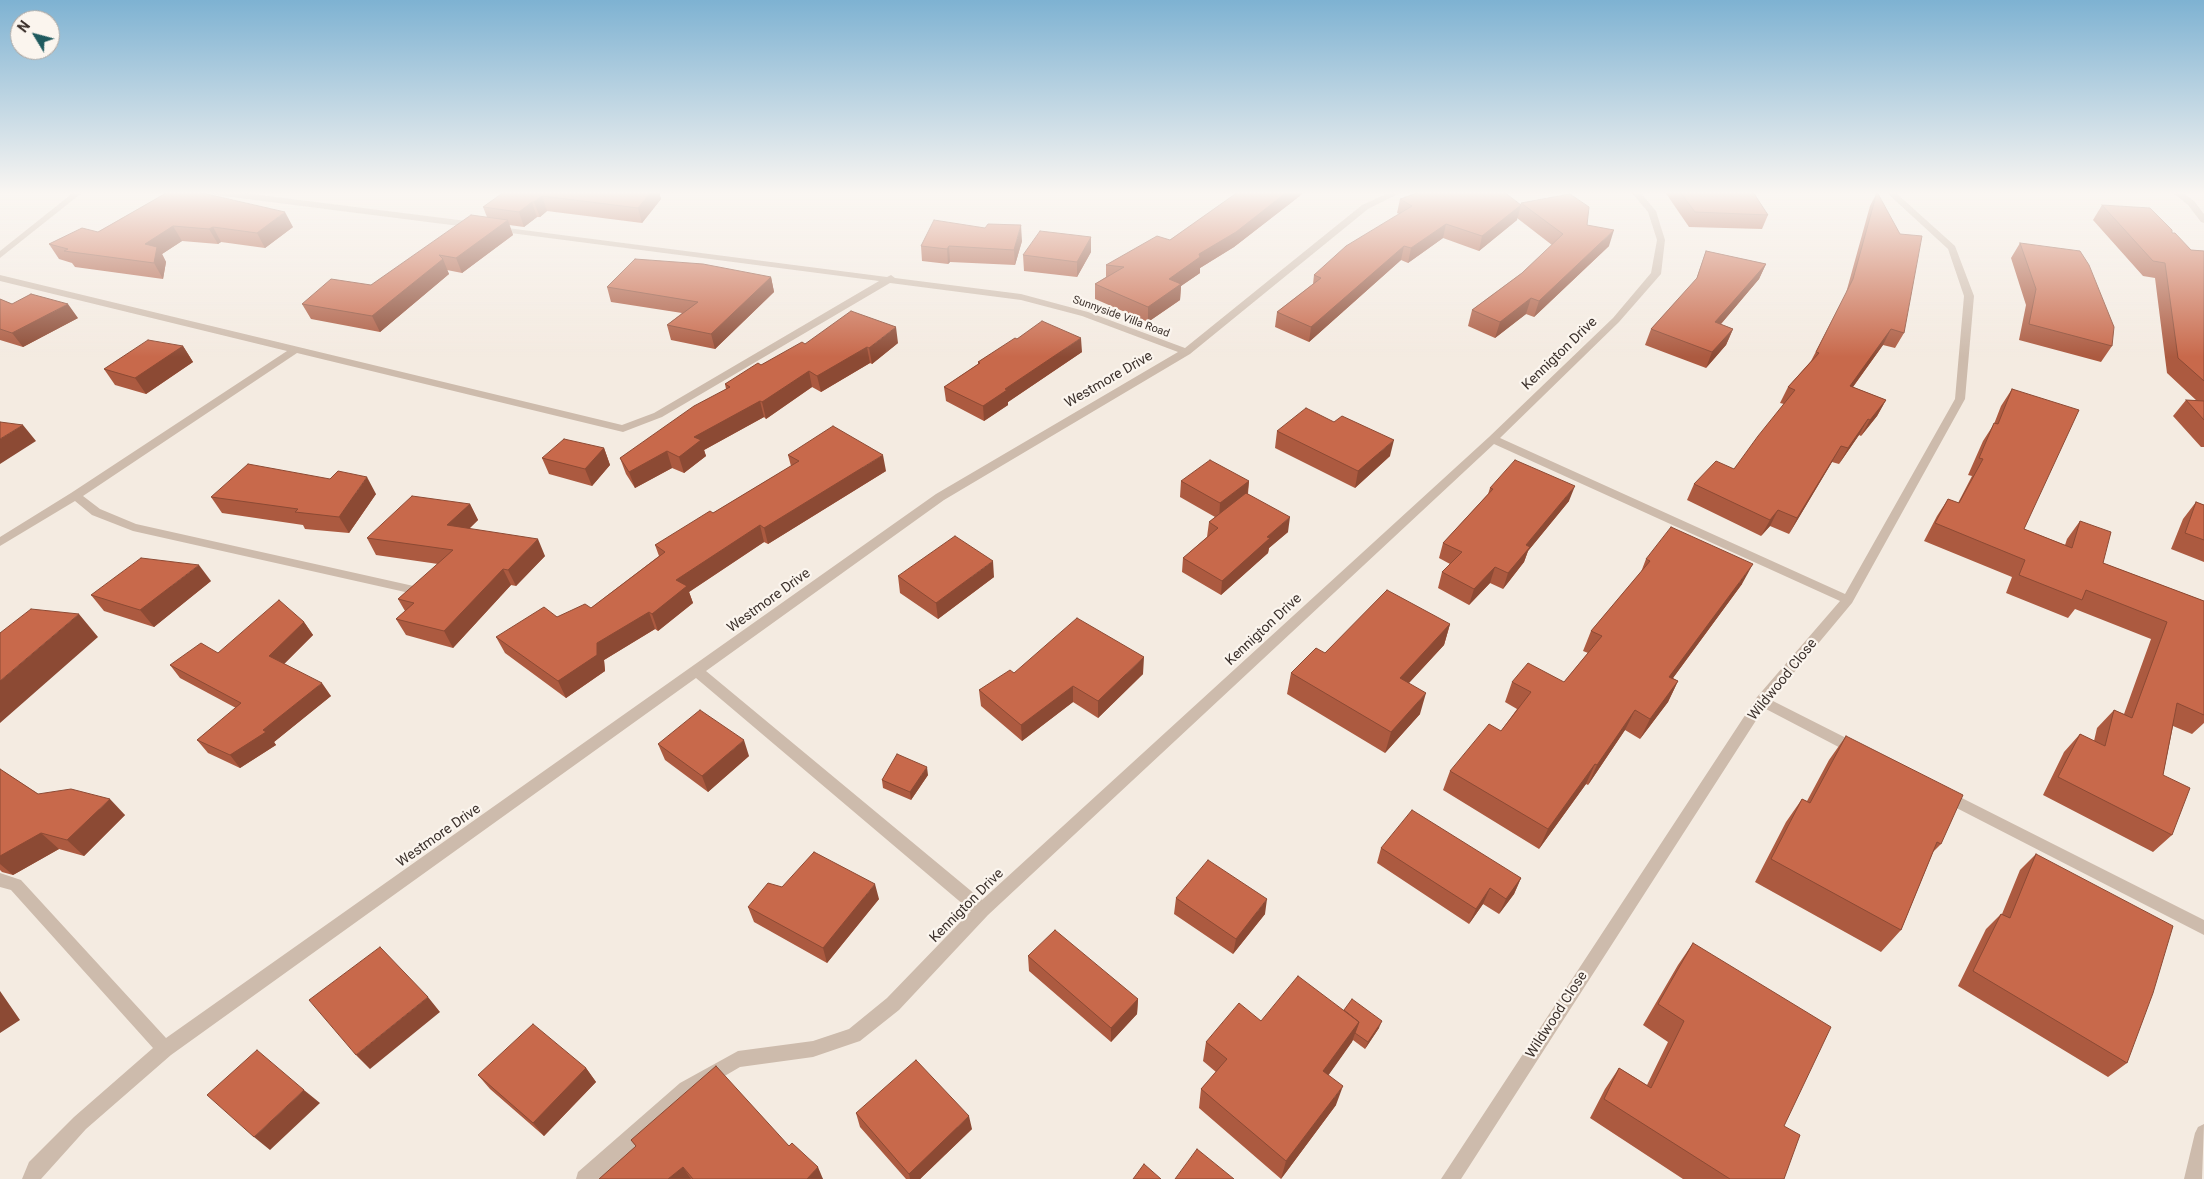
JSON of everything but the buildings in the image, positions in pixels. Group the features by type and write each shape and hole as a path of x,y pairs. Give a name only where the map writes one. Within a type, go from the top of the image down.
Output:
{"street":[{"path":"0,255 10,247"},
{"name":"Sunnyside Villa Road","path":"647,247 891,278 1021,297 1085,314 1186,352"},
{"name":"Westmore Drive","path":"31,1179 36,1170 80,1123 165,1049 940,497 1186,352 1316,247"},
{"name":"Kennigton Drive","path":"585,1179 686,1089 738,1059 813,1049 854,1035 886,1009 982,910 1493,439 1616,320 1656,274 1660,247"},
{"name":"Wildwood Close","path":"1450,1179 1762,701 1848,600 1960,398 1969,296 1951,247"},
{"path":"0,278 623,429 658,415 891,278"},
{"path":"0,542 75,496 296,350"},
{"path":"1493,439 1848,600"},
{"path":"75,496 96,512 132,527 414,590"},
{"path":"697,671 982,910"},
{"path":"1762,701 1868,756"},
{"path":"1930,788 2204,928"},
{"path":"0,880 16,884 165,1049"},
{"path":"2193,1179 2204,1133"}]}
